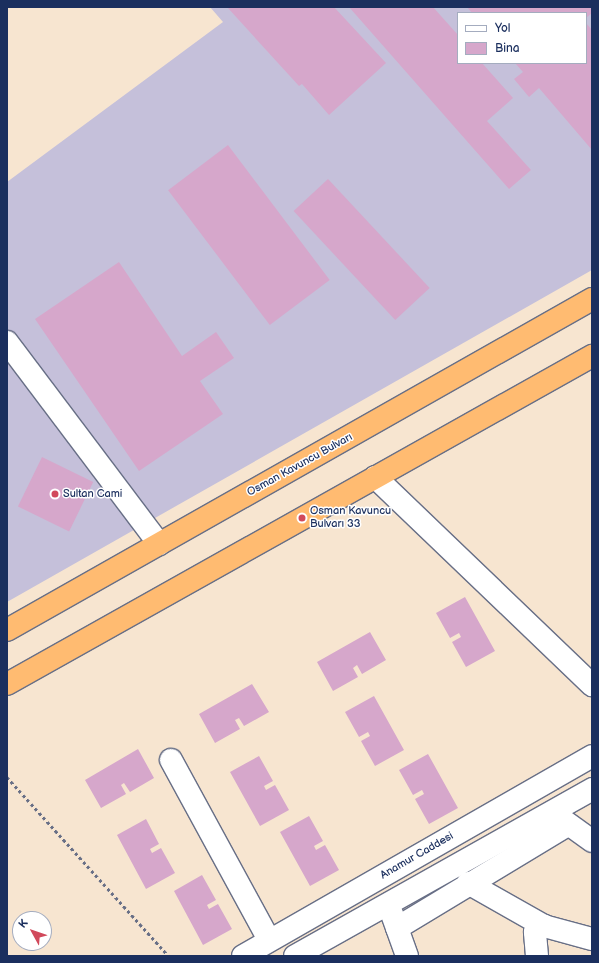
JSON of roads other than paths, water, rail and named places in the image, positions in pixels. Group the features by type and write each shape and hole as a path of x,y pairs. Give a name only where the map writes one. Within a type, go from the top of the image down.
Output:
{"highway":[{"name":"Osman Kavuncu Bulvarı","path":"7,630 592,299"},
{"path":"7,684 592,356"}],"street":[{"path":"7,342 159,544"},
{"path":"375,477 592,685"},
{"name":"Anamur Caddesi","path":"243,956 592,756"},
{"path":"171,760 269,940"},
{"path":"397,928 468,883 560,818 592,790"},
{"path":"560,818 592,841"},
{"path":"295,956 388,904 560,818"},
{"path":"468,883 544,926 592,939"},
{"path":"388,904 407,956"},
{"path":"537,956 535,932 544,926"}],"place":[{"name":"Sultan Cami","path":"55,494"},
{"name":"Osman Kavuncu Bulvarı 33","path":"302,518"}]}
